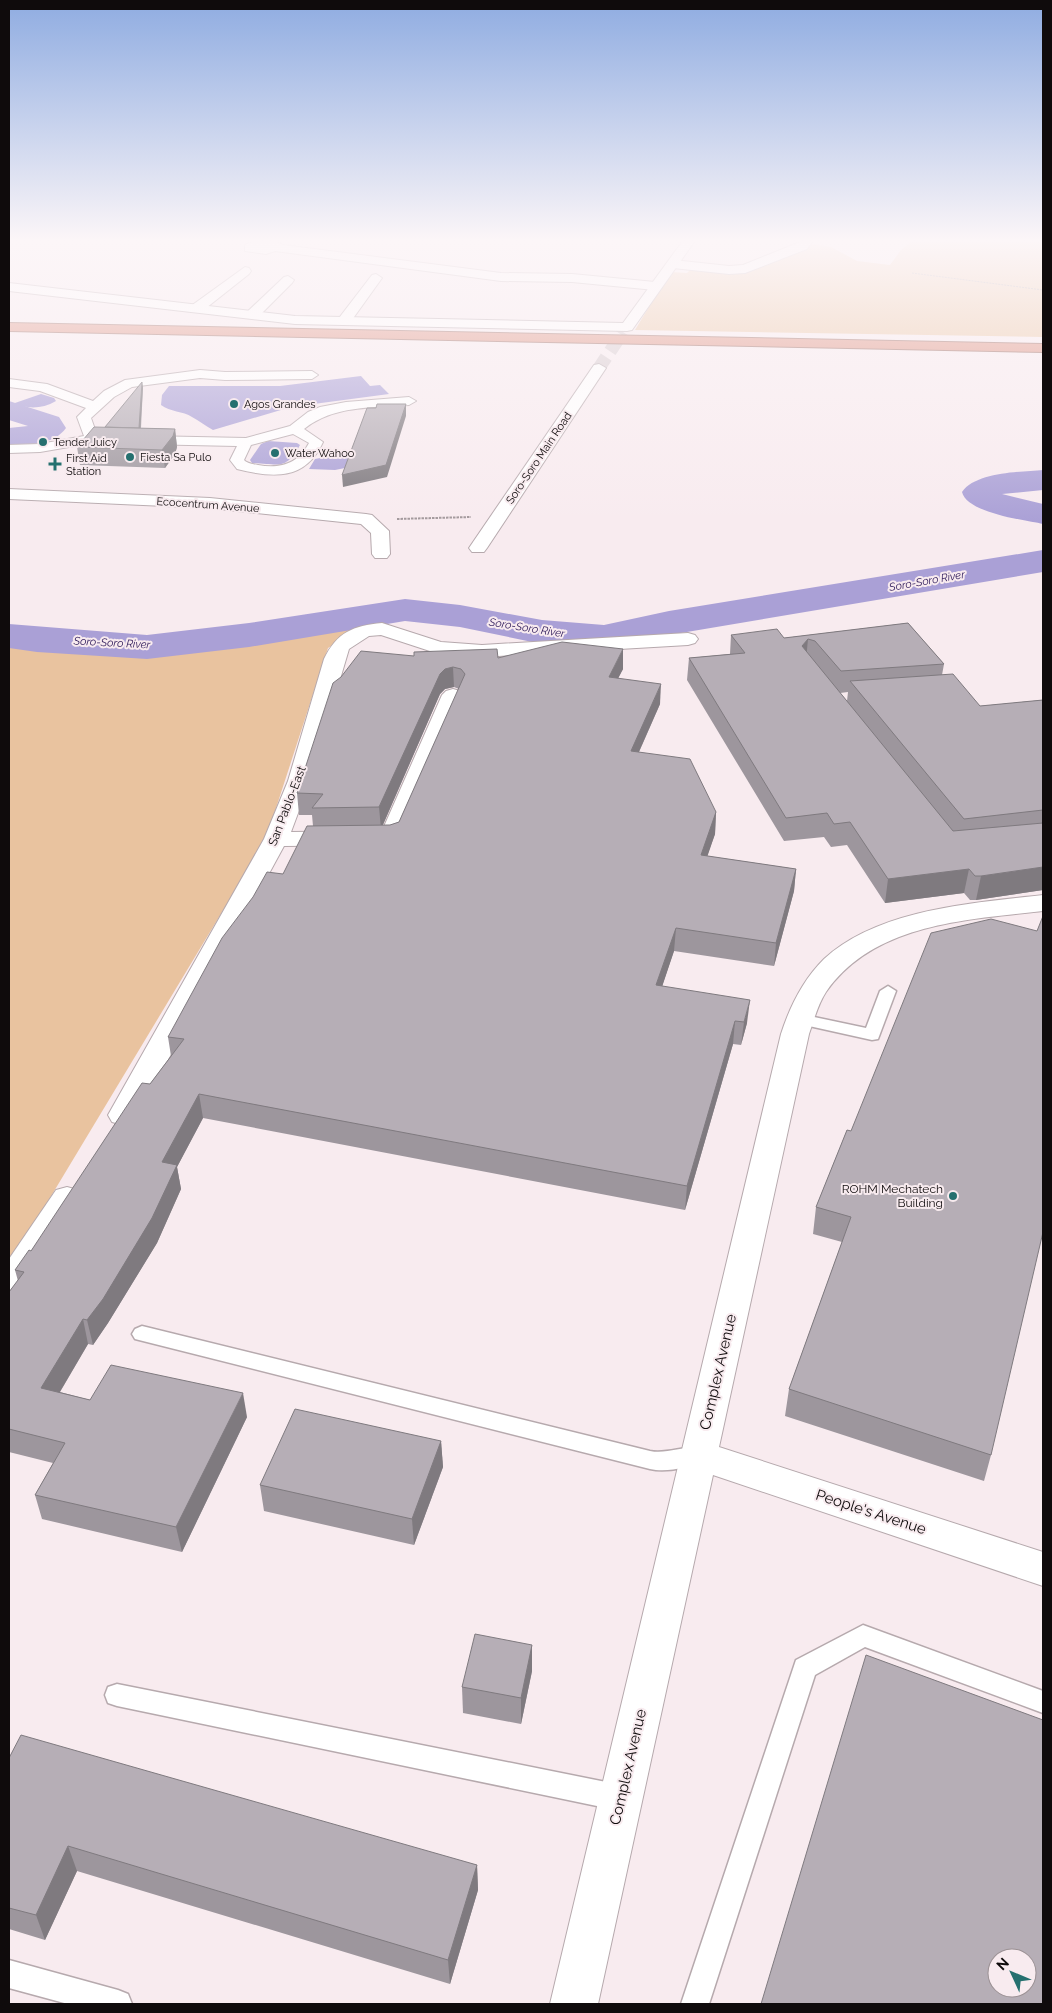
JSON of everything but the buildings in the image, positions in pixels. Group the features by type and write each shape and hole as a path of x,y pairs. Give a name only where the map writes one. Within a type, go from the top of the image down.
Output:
{"highway":[{"path":"449,336 1043,348"}],"street":[{"name":"Soro-Soro Main Road","path":"478,548 601,360"},
{"path":"92,440 84,417 93,406 120,386 200,374 312,375"},
{"path":"9,383 58,390 93,406"},
{"path":"9,449 40,448 92,440 246,442 295,429 313,415 325,410 346,406 409,401"},
{"path":"246,442 239,452 237,460 242,466 264,469 292,469 302,465 316,442 295,429"},
{"name":"Ecocentrum Avenue","path":"9,494 210,503 366,519"},
{"path":"366,519 380,531 381,554"},
{"name":"San Pablo-East","path":"112,1131 134,1098 276,839 299,781 334,659 340,646 359,634 382,629 440,648 482,651 688,639"},
{"path":"276,839 391,838 453,695"},
{"name":"Complex Avenue","path":"574,2004 698,1455 800,1019 814,988 827,972 864,943 886,933 929,920 956,914 1043,903"},
{"path":"9,1284 80,1179"},
{"name":"People's Avenue","path":"698,1455 1043,1567"}],"lane":[{"path":"800,1019 872,1035 888,991"},
{"path":"142,1334 659,1462 698,1455"},
{"path":"695,2004 805,1668 863,1636 1043,1702"},
{"path":"117,1695 621,1798"},
{"path":"9,1974 118,2004"}],"path":[{"path":"366,519 499,517"}],"shaded area":[{"path":"981,336 1043,336 1043,337"},
{"name":"Agos Grandes","path":"361,376 370,386 380,385 389,394 291,407 213,430 188,415 161,405 162,395 169,386 280,386"},
{"path":"41,394 54,398 56,401 45,406 34,407 12,404"},
{"name":"Water Wahoo","path":"268,441 297,443 300,445 290,459 281,464 252,463 250,460 261,444"},
{"path":"336,455 350,459 345,468 335,470 309,469 315,459"},
{"path":"405,610 358,630 328,648 266,839 9,1266 9,636 37,640 147,647 249,635"}],"waterway":[{"path":"9,410 48,423 51,428 35,435 9,437"},
{"name":"Soro-Soro River","path":"1043,480 1003,484 979,492 980,496 992,502 1043,514"},
{"name":"Soro-Soro River","path":"9,636 37,640 147,647 249,635 405,610 460,616 542,632 604,637 669,623 1043,561"}],"tunnel":[{"path":"599,368 620,336"}],"place":[{"name":"Agos Grandes","path":"234,404"},
{"name":"Tender Juicy","path":"43,442"},
{"name":"Water Wahoo","path":"275,453"},
{"name":"Fiesta Sa Pulo","path":"130,457"},
{"name":"First Aid Station","path":"55,464"},
{"name":"ROHM Mechatech Building","path":"953,1196"}]}
